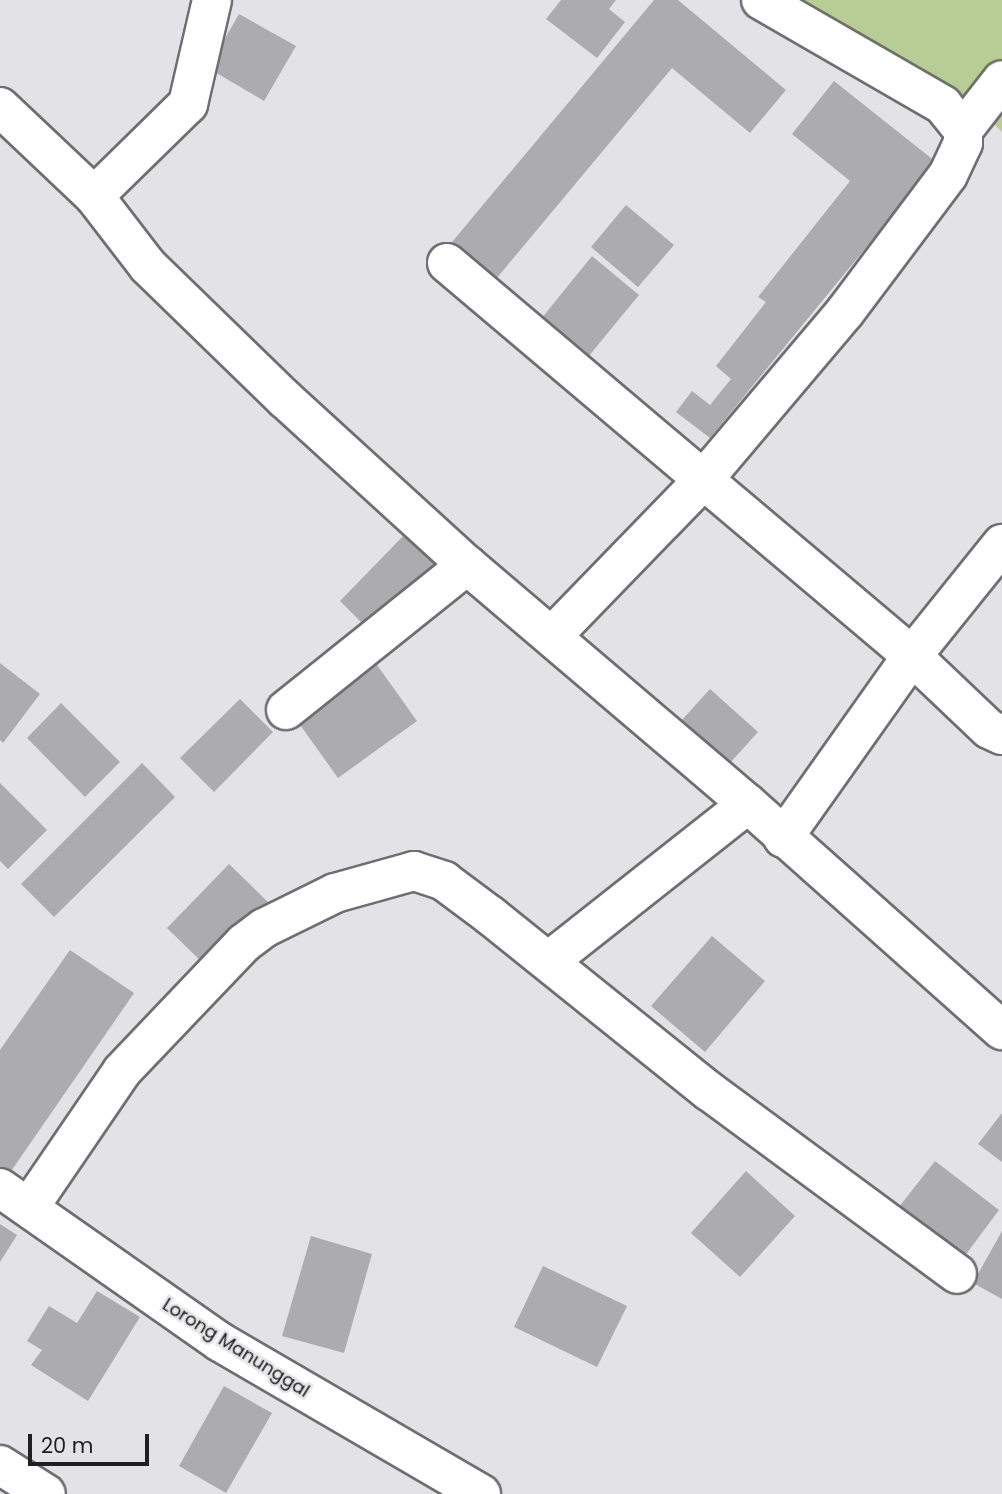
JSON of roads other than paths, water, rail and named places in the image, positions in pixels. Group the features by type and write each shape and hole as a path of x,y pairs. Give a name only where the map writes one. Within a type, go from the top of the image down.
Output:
{"street":[{"path":"94,196 188,104 212,0"},
{"path":"776,4 943,105 963,130"},
{"path":"552,636 703,480 845,312 948,175 963,143 963,130 1002,80"},
{"path":"0,107 94,196 148,266 467,565 748,804 783,838 1002,1030"},
{"path":"447,263 912,656 989,729 1002,735"},
{"path":"783,838 912,656 1002,544"},
{"path":"286,710 467,565"},
{"path":"549,961 748,804"},
{"path":"15,1197 122,1071 188,1000 264,928 335,893 404,871 427,872 549,961 709,1091 957,1274"},
{"name":"Lorong Manunggal","path":"15,1197 220,1342 481,1494"},
{"path":"0,1465 46,1494"}]}
